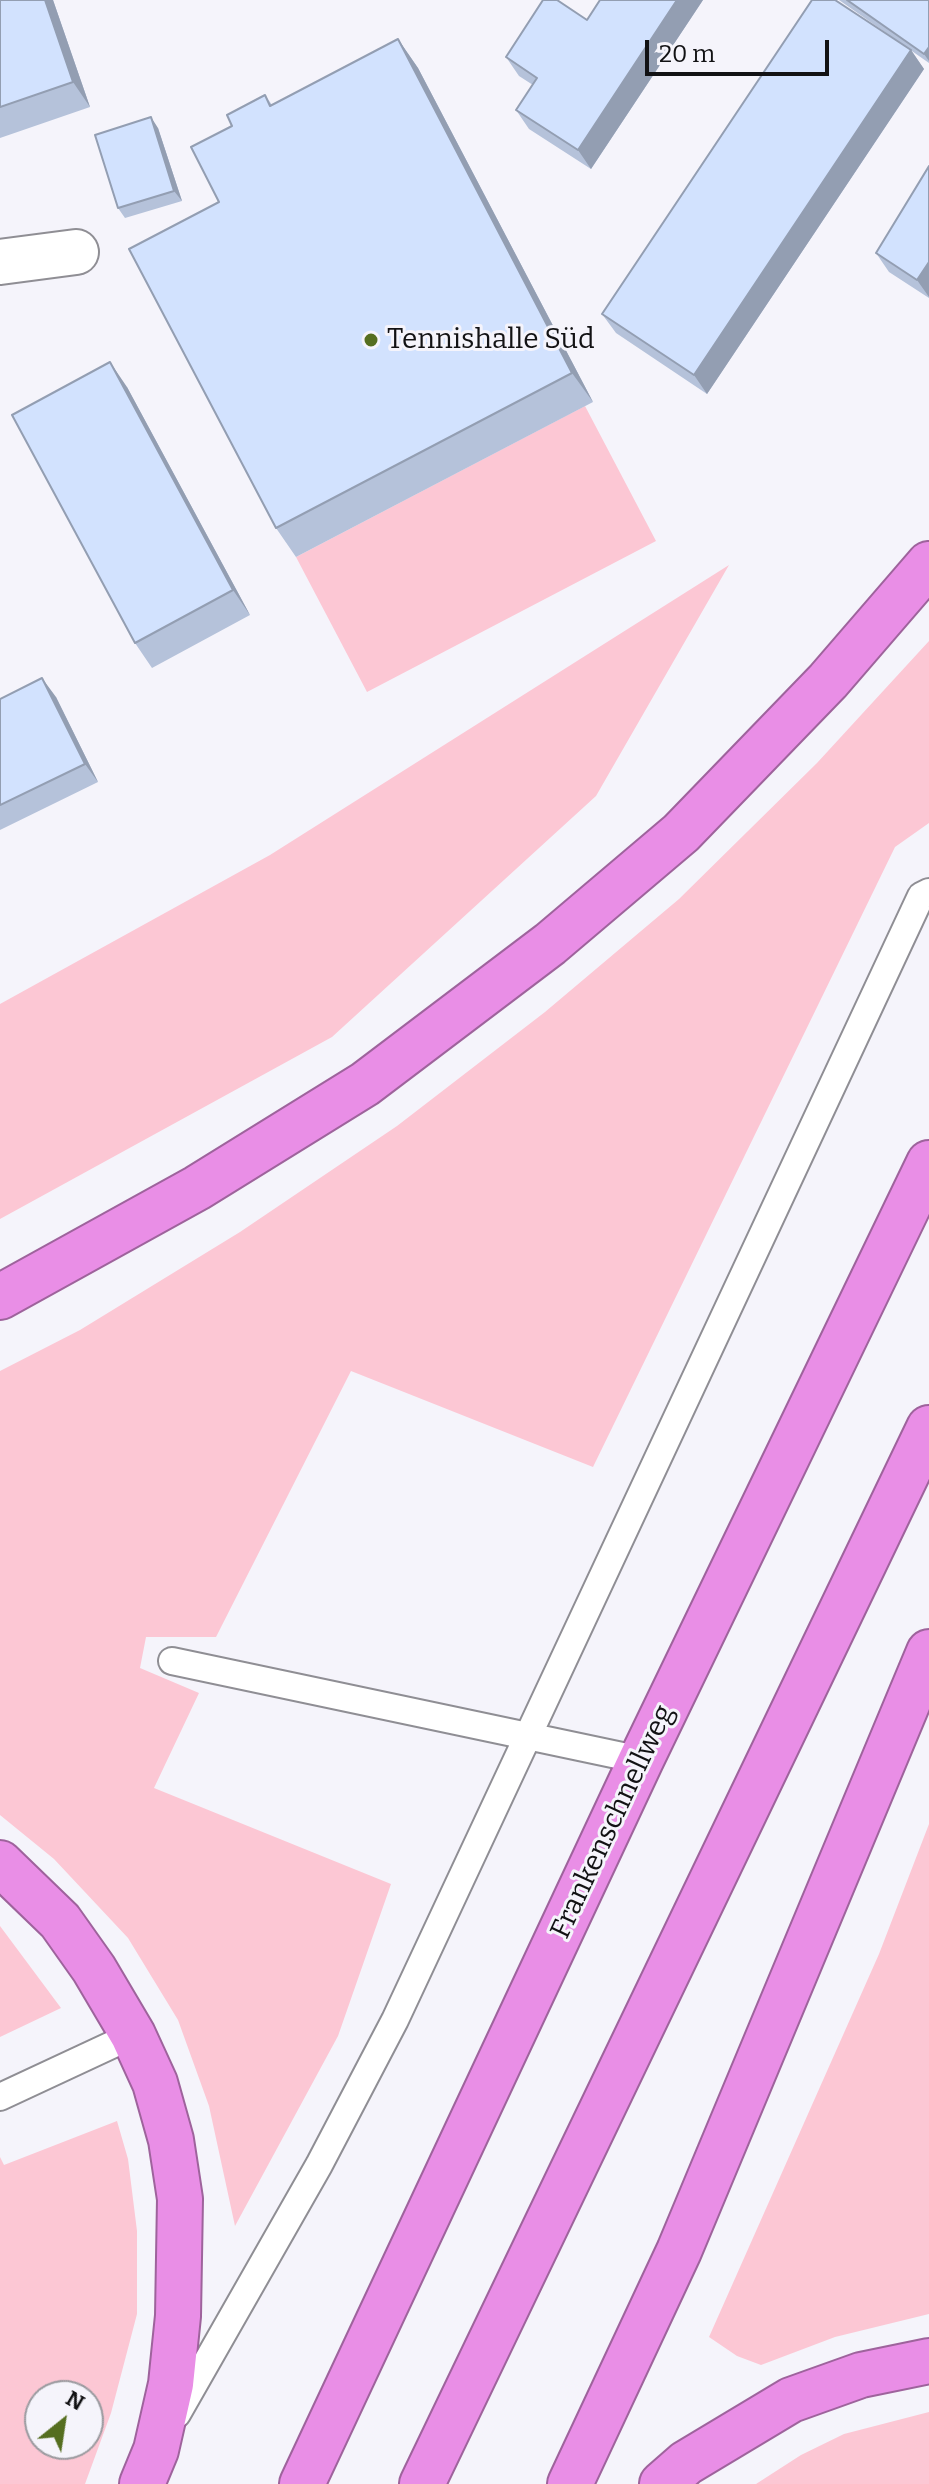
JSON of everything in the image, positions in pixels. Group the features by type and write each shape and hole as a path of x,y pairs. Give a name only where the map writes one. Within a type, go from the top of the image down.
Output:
{"highway":[{"path":"0,1297 197,1188 365,1084 550,944 681,833 828,681 929,564"},
{"name":"Frankenschnellweg","path":"302,2484 641,1760 929,1163"},
{"path":"422,2484 929,1428"},
{"path":"570,2484 679,2251 854,1838 929,1652"},
{"path":"0,1863 60,1921 133,2035 155,2083 171,2140 180,2199 178,2316 171,2384 149,2467"},
{"path":"662,2484 686,2463 791,2400 861,2375 929,2361"}],"street":[{"path":"0,262 76,252"}],"lane":[{"path":"149,2467 319,2165 367,2073 921,896 929,892"},
{"path":"172,1661 641,1760"},
{"path":"0,2097 133,2035"}],"shaded area":[{"path":"585,406 656,541 367,692 296,557"},
{"path":"729,565 596,796 332,1037 0,1219 0,1004 270,855"},
{"path":"929,641 929,823 895,847 593,1467 351,1371 216,1637 146,1637 140,1668 199,1693 154,1788 391,1884 338,2036 235,2226 209,2106 178,2020 128,1938 54,1859 0,1815 0,1371 80,1330 240,1232 397,1126 545,1012 679,899 817,763"},
{"path":"929,1824 929,2314 835,2337 761,2365 737,2356 709,2337 879,1954"},
{"path":"0,1926 61,2008 0,2037"},
{"path":"117,2121 128,2159 137,2231 137,2314 104,2432 104,2380 24,2380 24,2460 94,2460 85,2484 0,2484 0,2157 4,2165"},
{"path":"929,2412 929,2484 756,2484 801,2455 844,2434"}],"building":[{"path":"0,0 45,0 73,82 0,107"},
{"path":"543,0 557,0 587,20 600,0 677,0 578,150 516,110 537,78 506,57"},
{"path":"812,0 835,0 911,50 694,375 602,314"},
{"path":"847,0 929,0 929,47 924,54"},
{"name":"Tennishalle Süd","path":"398,39 572,373 276,528 129,249 219,202 191,147 232,126 227,115 265,95 270,106"},
{"path":"151,117 174,191 118,208 95,135"},
{"path":"929,166 929,262 917,280 876,253"},
{"path":"110,362 233,590 135,643 12,415"},
{"path":"42,678 85,764 0,805 0,699"}],"place":[{"name":"Tennishalle Süd","path":"371,340"}]}
